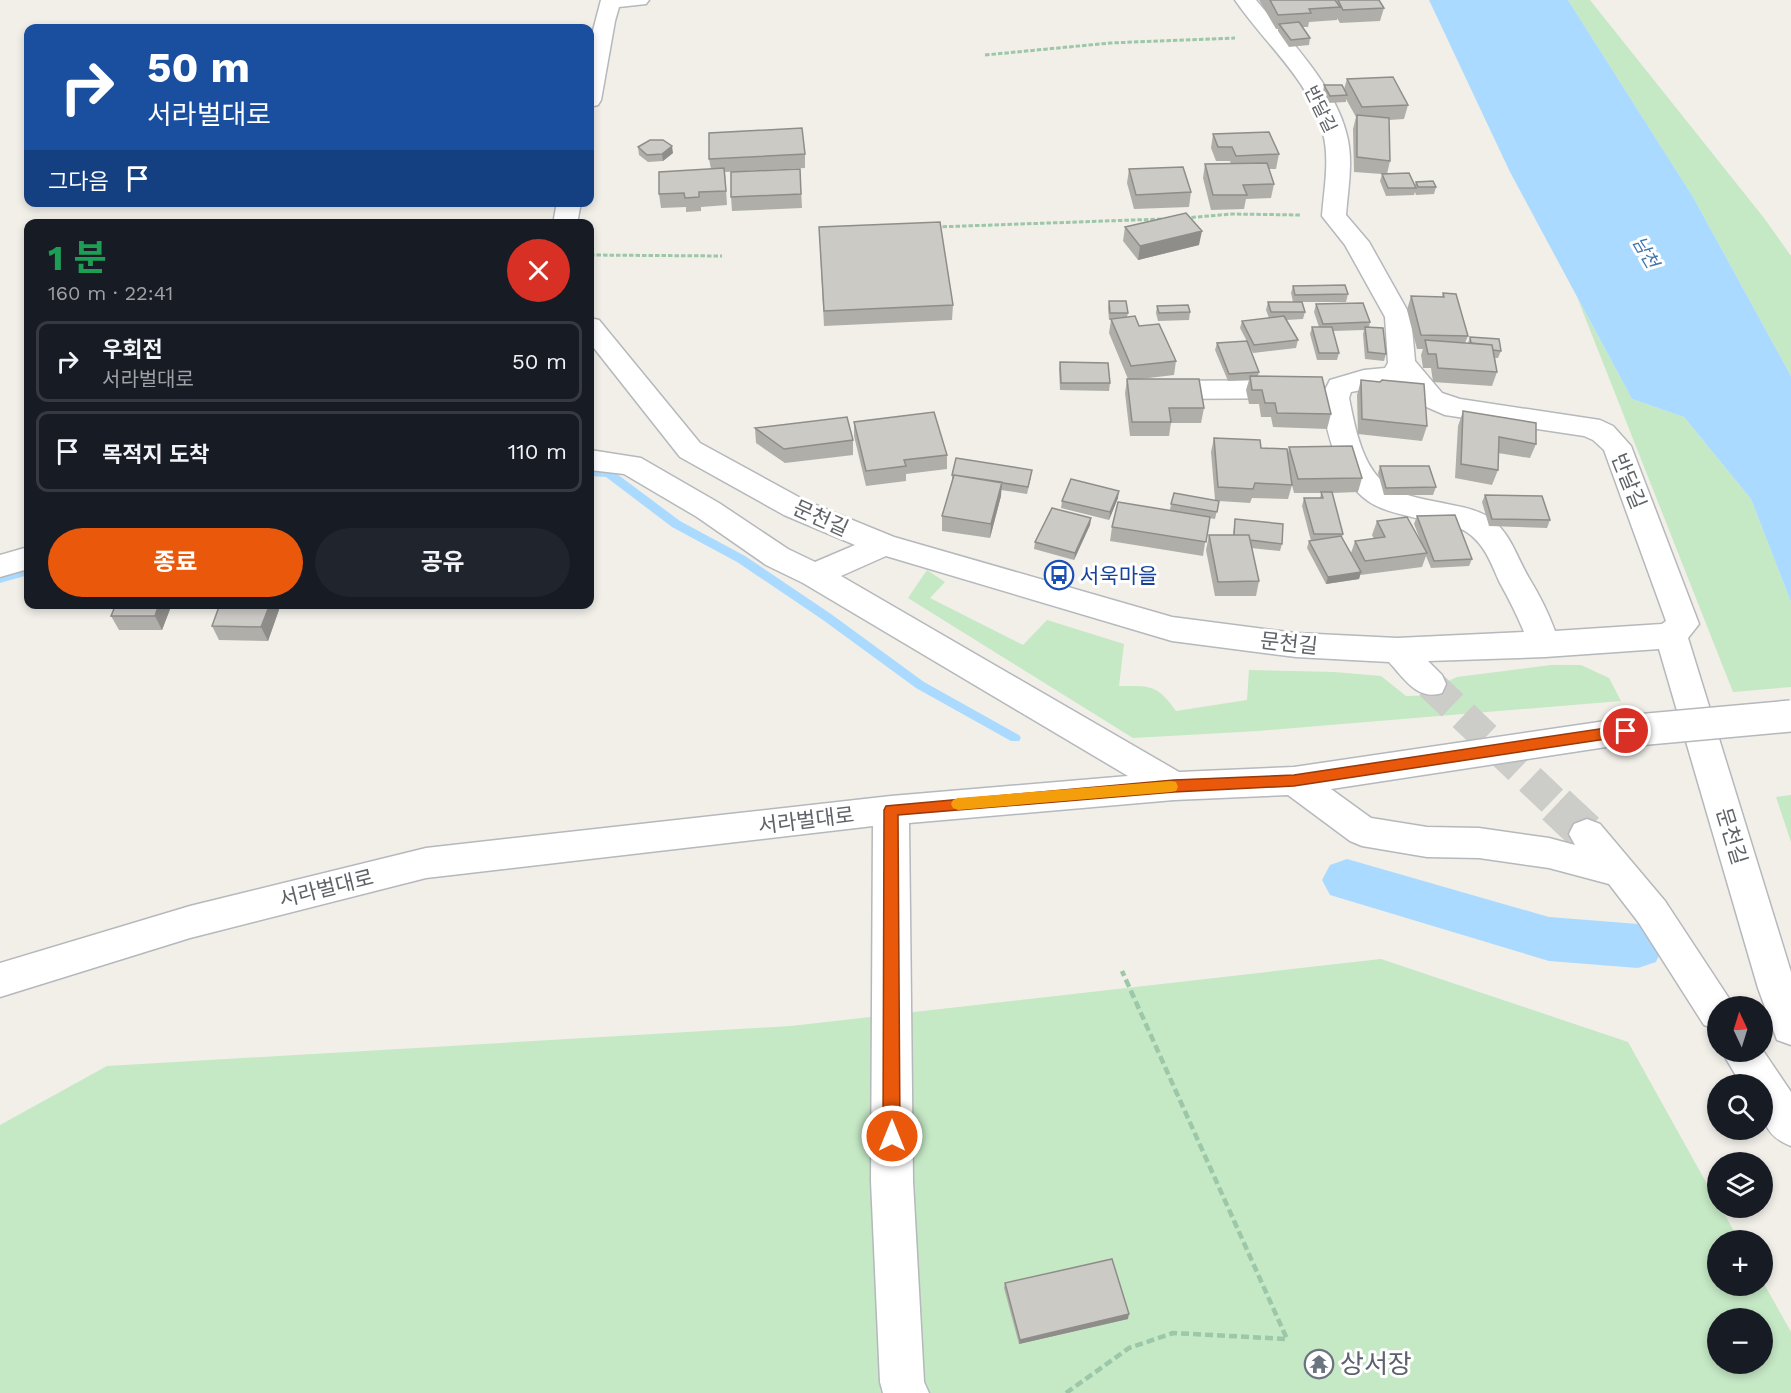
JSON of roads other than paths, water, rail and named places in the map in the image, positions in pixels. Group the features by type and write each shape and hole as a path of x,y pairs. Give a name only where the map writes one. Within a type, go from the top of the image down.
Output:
{"street":[{"path":"594,77 604,21 611,1 639,0"},
{"name":"반달길","path":"1245,0 1319,97 1335,132 1338,168 1334,216 1356,242 1398,317 1402,363 1432,399 1455,408 1590,427 1603,433 1617,446 1683,624 1671,634"},
{"name":"문천길","path":"594,331 690,450 795,508 884,545 1172,629 1296,645 1397,650 1545,645 1630,640 1671,634 1777,988 1791,1027"},
{"path":"1402,363 1393,376 1364,379 1340,386 1335,398 1347,446 1362,477 1379,494 1408,506 1464,518 1482,527 1500,547 1515,581 1527,599 1545,645"},
{"path":"1137,391 1338,390"},
{"path":"594,460 631,465 708,510 777,557 814,575 1174,786"},
{"path":"814,575 884,545"},
{"path":"0,566 24,559"},
{"path":"1397,650 1430,684"},
{"name":"서라벌대로","path":"0,981 190,922 426,863 891,810 1174,786 1294,781 1626,731 1791,716"},
{"path":"1294,781 1362,831 1427,843 1479,843 1549,853 1621,872"},
{"path":"891,810 892,1180 902,1382 906,1393"},
{"path":"1587,834 1652,912 1707,996"},
{"path":"1749,1062 1791,1127"}],"water":[{"name":"남천","path":"1429,0 1568,0 1693,197 1791,376 1791,602 1751,499 1684,417 1632,399 1510,172"}],"waterway":[{"path":"594,473 609,474 676,524 741,559 827,617 920,685 1015,738"},
{"path":"0,579 24,572"},
{"path":"1347,880 1549,939 1638,946"}],"tunnel":[{"path":"1430,684 1558,806"},
{"path":"1556,805 1587,834"}],"place":[{"name":"서욱마을","path":"1059,575"},
{"name":"상서장","path":"1319,1364"}]}
